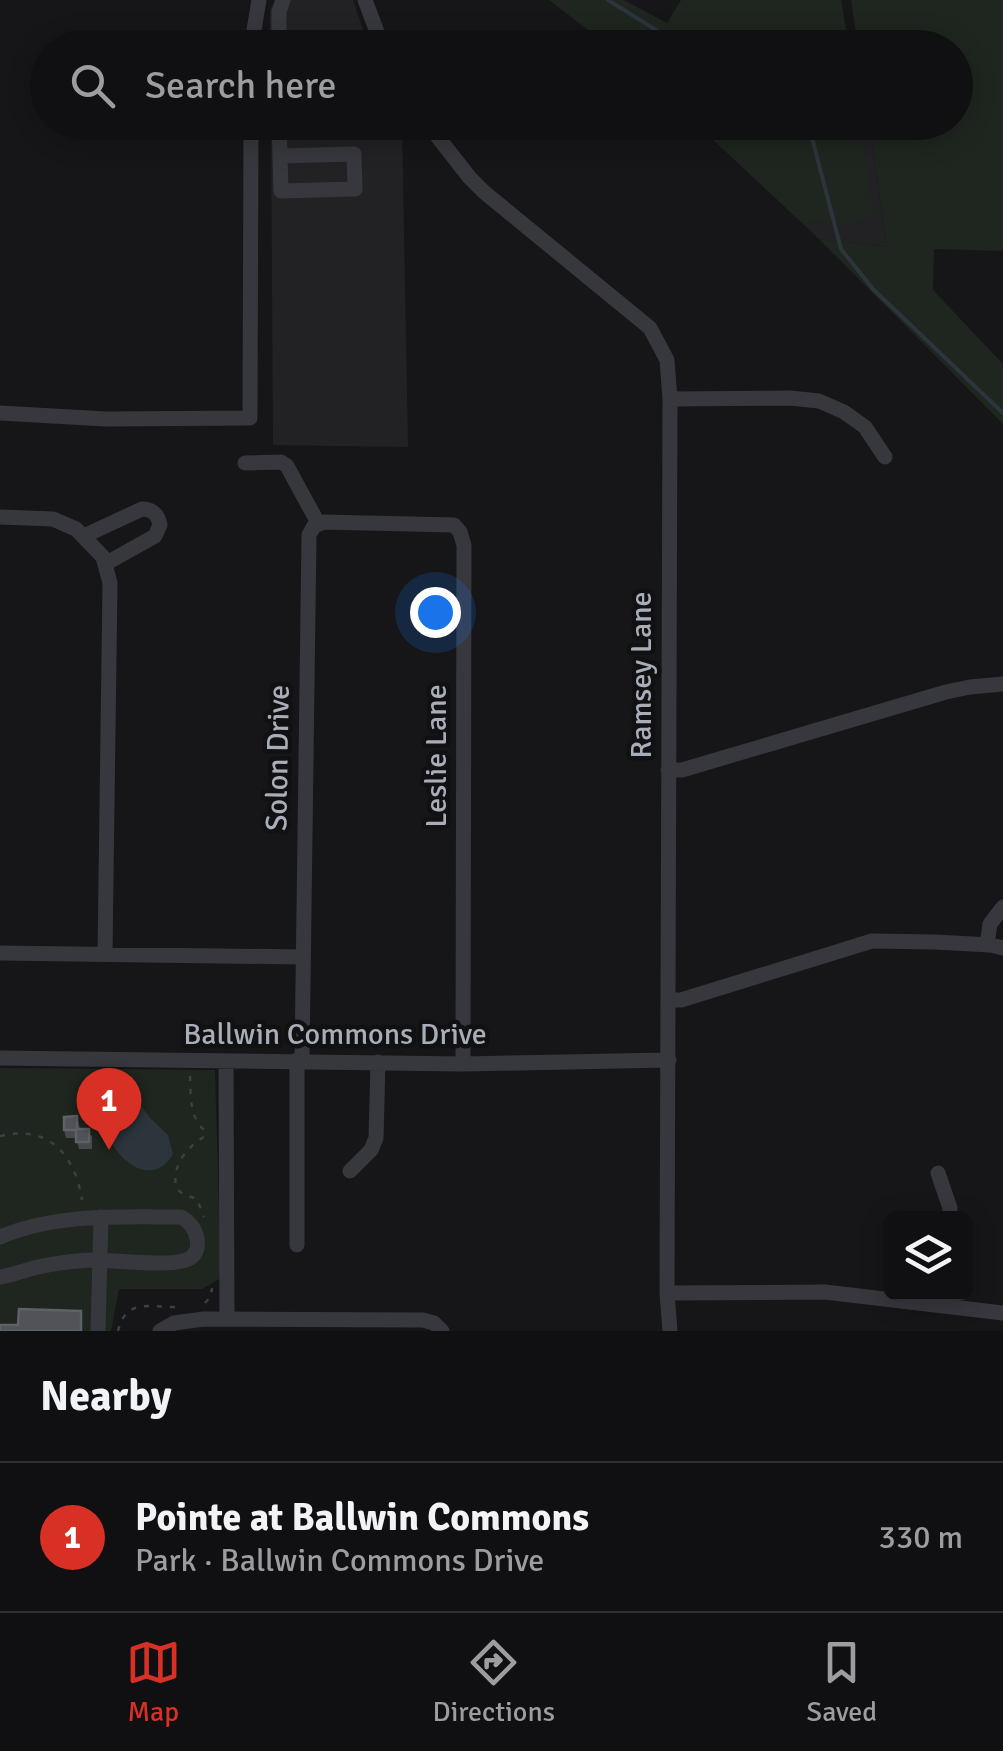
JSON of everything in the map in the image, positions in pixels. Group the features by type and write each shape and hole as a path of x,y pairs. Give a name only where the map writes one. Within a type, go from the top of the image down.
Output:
{"street":[{"path":"254,30 259,0"},
{"path":"278,30 283,0"},
{"path":"365,0 376,30"},
{"path":"0,413 250,418 251,140"},
{"path":"280,140 281,191 355,189 354,154 280,156"},
{"name":"Ramsey Lane","path":"440,140 484,192 650,328 667,360 670,1331"},
{"path":"670,399 819,401 865,427 885,457"},
{"path":"245,462 281,462 288,466 318,523"},
{"path":"84,536 142,509 156,515 160,525 155,536 105,564"},
{"path":"0,517 53,519 76,529 97,548 110,583 105,954"},
{"name":"Leslie Lane","path":"318,523 454,525 464,545 463,1064"},
{"name":"Solon Drive","path":"297,1245 308,538 318,523"},
{"path":"668,770 682,770 946,692 1003,684"},
{"path":"668,1000 681,1000 872,940 995,946 990,924 1003,908"},
{"path":"0,953 302,958"},
{"name":"Ballwin Commons Drive","path":"0,1058 463,1064 669,1060"},
{"path":"226,1061 227,1319"},
{"path":"350,1172 371,1150 376,1138 378,1062"},
{"path":"938,1172 950,1211"},
{"path":"0,1236 17,1229 84,1217 182,1217 190,1221 197,1238 197,1247 186,1260 62,1262 0,1276"},
{"path":"98,1331 100,1217"},
{"path":"668,1293 825,1292 883,1296"},
{"path":"944,1301 1003,1314"},
{"path":"160,1331 174,1323 204,1325 227,1319 284,1325 424,1320 442,1331"}],"path":[{"path":"0,1136 27,1134 44,1138 55,1146 74,1166 82,1200"}],"shaded area":[{"path":"275,0 353,0 363,30 270,30 270,10"},
{"path":"549,0 624,0 667,23 681,0 841,0 846,30 588,30"},
{"path":"851,0 1003,0 1003,251 934,249 933,290 1003,364 1003,424 819,239 887,247 871,140 973,140 973,30 855,30"},
{"path":"271,140 402,140 408,447 273,445"},
{"path":"713,140 871,140 887,247 819,239"},
{"path":"713,140 863,140 874,214 853,225 814,221 806,226"},
{"path":"0,1068 215,1070 221,1278 202,1289 119,1289 111,1331 0,1331"},
{"path":"117,1092 135,1097 168,1135 173,1154 162,1167 136,1167 113,1145 102,1114 104,1099"}],"building":[{"path":"77,1116 77,1129 89,1129 89,1142 76,1142 76,1130 64,1130 64,1117"},
{"path":"19,1309 81,1311 81,1331 0,1331 0,1325 18,1325"}],"waterway":[{"path":"608,0 656,30"},
{"path":"813,140 841,249 873,289 1003,413"}],"place":[{"name":"Pointe at Ballwin Commons","path":"109,1150"}]}
